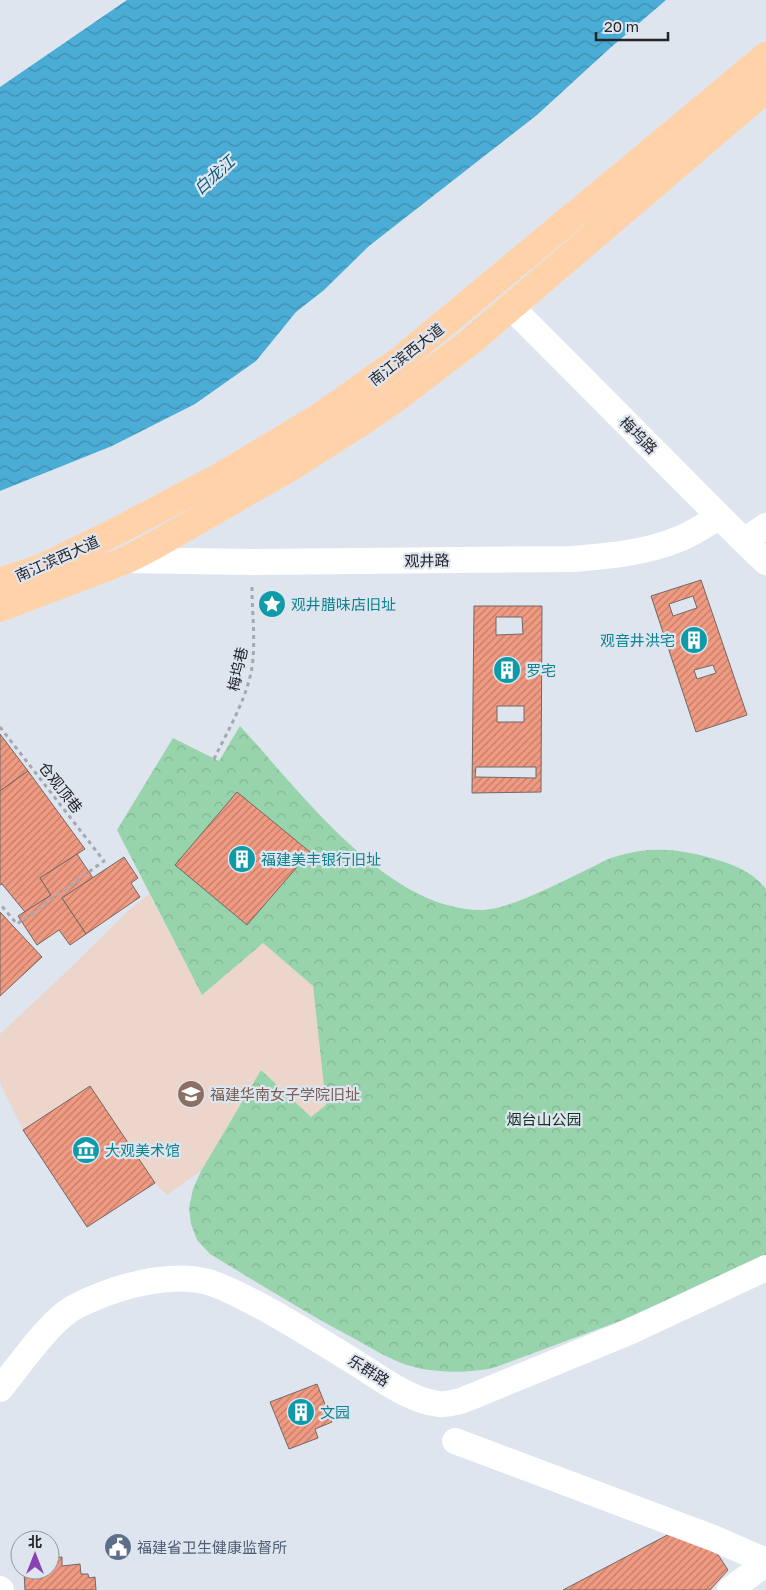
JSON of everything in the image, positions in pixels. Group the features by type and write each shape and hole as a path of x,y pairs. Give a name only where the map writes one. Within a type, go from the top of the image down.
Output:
{"main road":[{"name":"南江滨西大道","path":"0,582 41,568 121,529 223,476 318,418 407,354 766,56"},
{"name":"南江滨西大道","path":"0,608 126,560 291,467 345,433 403,393 471,341 766,89"}],"street":[{"name":"梅坞路","path":"511,308 766,562"},
{"name":"观井路","path":"126,560 252,562 573,559 602,557 653,548 680,539 719,517"},
{"path":"744,541 766,526"},
{"name":"乐群路","path":"0,1389 46,1333 67,1312 76,1306 103,1294 147,1281 177,1279 208,1282 223,1288 314,1336 388,1383 414,1396 439,1404 461,1401 629,1332 766,1268"},
{"path":"455,1441 713,1538 766,1562 730,1590"}],"path":[{"name":"梅坞巷","path":"214,759 244,694 253,661 252,585"},
{"name":"仓观顶巷","path":"0,727 104,861 17,924 0,904"}],"shaded area":[{"path":"149,894 202,995 263,943 313,986 326,1105 311,1118 261,1070 201,1171 167,1195 155,1183 90,1086 23,1130 0,1083 0,1034 128,911"}],"green space":[{"name":"烟台山公园","path":"240,726 308,803 361,854 389,876 418,893 447,905 464,909 493,909 536,894 611,858 653,850 688,852 719,860 748,873 766,889 766,1256 620,1321 493,1368 456,1372 418,1368 393,1360 318,1319 210,1254 197,1240 191,1224 189,1208 193,1189 201,1171 261,1070 311,1117 326,1105 313,986 263,943 202,995 117,830 173,738 219,761"}],"water":[{"name":"白龙江","path":"127,0 666,0 537,115 369,246 324,290 296,312 256,361 195,404 112,446 0,491 0,87"}],"building":[{"name":"观音井洪宅","path":"701,580 747,715 696,732 651,596","holes":["693,596 697,608 673,616 669,604","713,665 716,673 697,679 694,670"]},
{"name":"罗宅","path":"474,606 542,606 541,792 472,793","holes":["496,617 522,617 523,634 496,635","497,706 524,706 524,722 497,722","476,767 536,767 536,778 475,777"]},
{"path":"0,734 28,771 0,791"},
{"path":"28,771 85,849 40,878 51,895 25,912 2,884 0,885 0,791"},
{"name":"福建美丰银行旧址","path":"237,792 310,852 247,925 175,865"},
{"path":"77,854 93,878 62,898 86,934 70,945 59,930 37,945 18,916 51,895 40,878"},
{"path":"124,857 138,878 131,883 140,897 86,934 62,898"},
{"path":"0,912 42,957 0,996"},
{"path":"90,1086 155,1183 87,1227 23,1130"},
{"name":"文园","path":"317,1384 332,1422 315,1429 318,1438 289,1449 270,1402"},
{"path":"675,1531 711,1544 728,1570 710,1590 563,1590"},
{"path":"60,1557 62,1557 62,1566 80,1564 81,1574 88,1574 89,1578 95,1577 96,1590 25,1590 24,1580 60,1580"}],"place":[{"name":"观井腊味店旧址","path":"272,604"},
{"name":"观音井洪宅","path":"694,640"},
{"name":"罗宅","path":"507,670"},
{"name":"福建美丰银行旧址","path":"242,859"},
{"name":"福建华南女子学院旧址","path":"191,1094"},
{"name":"大观美术馆","path":"86,1150"},
{"name":"文园","path":"301,1412"},
{"name":"福建省卫生健康监督所","path":"118,1547"}]}
